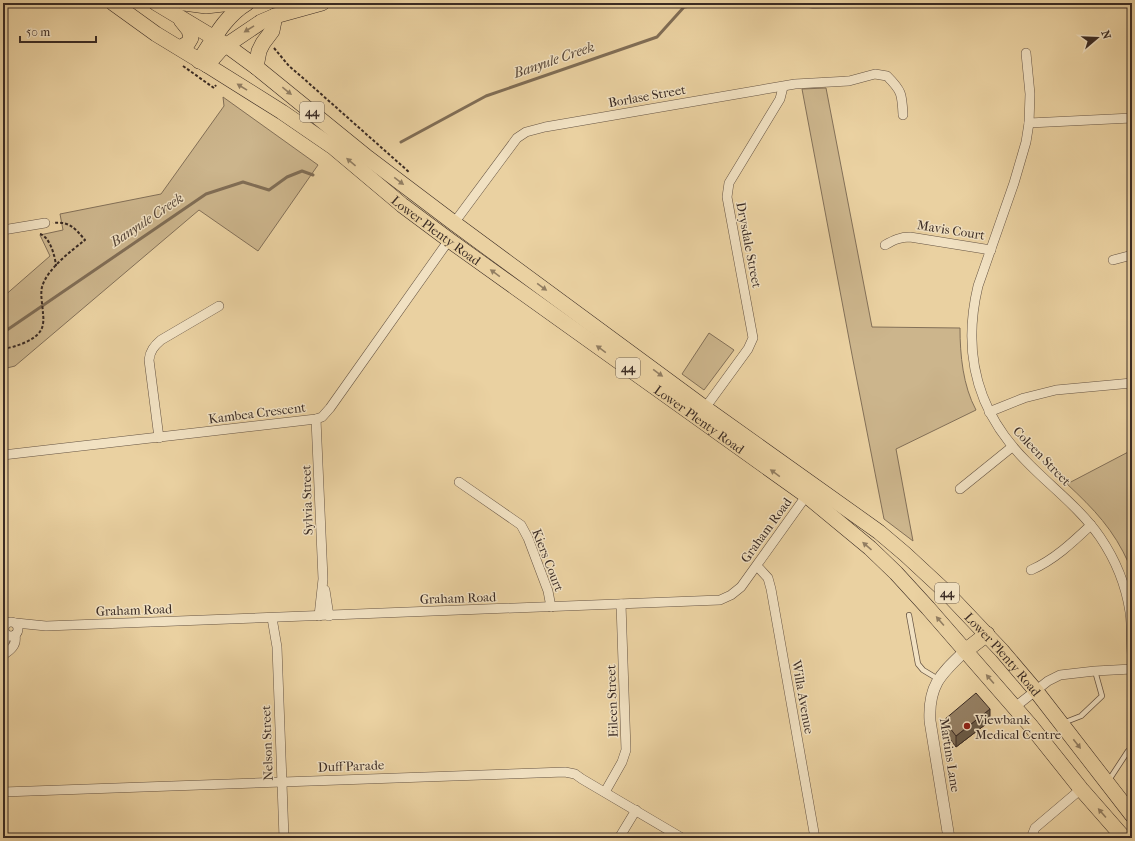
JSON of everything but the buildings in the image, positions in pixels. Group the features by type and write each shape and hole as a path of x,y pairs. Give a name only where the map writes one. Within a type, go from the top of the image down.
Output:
{"main road":[{"name":"Lower Plenty Road","path":"113,3 156,34 282,112 333,147 402,205 449,240 810,490 879,532 946,592 987,634 1036,691 1108,782 1132,815"},
{"name":"Lower Plenty Road","path":"156,3 220,42 256,67 368,158 706,408 810,490 845,527 896,573 928,608 1015,707 1081,789 1124,838"},
{"path":"184,3 206,6 232,3"},
{"path":"203,63 221,49 220,42 226,20 247,3"},
{"path":"220,42 275,16 322,3"},
{"path":"256,67 258,54 262,43 272,31 275,16"},
{"path":"179,18 189,30 191,38 188,43 180,48"},
{"path":"966,651 987,634"}],"street":[{"name":"Coleen Street","path":"1026,53 1030,94 1029,123 1020,164 975,297 971,334 974,368 989,412 1000,432 1012,446 1091,525 1110,553 1122,583 1130,612 1132,654"},
{"name":"Borlase Street","path":"454,223 517,138 526,132 545,127 795,84 849,81 876,74 887,76 900,90 903,100 903,115"},
{"name":"Drysdale Street","path":"706,408 748,349 753,338 727,197 727,190 729,183 780,99 783,87"},
{"path":"1029,123 1132,118"},
{"path":"3,230 45,223"},
{"name":"Mavis Court","path":"885,244 902,237 910,237 991,250"},
{"name":"Kambea Crescent","path":"3,455 158,438 316,419 322,417 330,408 449,240"},
{"path":"1113,260 1132,255"},
{"path":"158,438 150,360 151,352 156,344 161,340 220,306"},
{"path":"989,412 1024,398 1056,390 1132,383"},
{"name":"Sylvia Street","path":"316,419 323,579 329,616"},
{"path":"960,489 1012,446"},
{"name":"Kiers Court","path":"459,482 520,525 528,538 548,592 551,607"},
{"name":"Graham Road","path":"7,631 46,626 720,600 737,591 757,566 810,490"},
{"path":"1031,570 1053,558 1091,525"},
{"name":"Willa Avenue","path":"757,566 768,578 771,589 815,838"},
{"name":"Sylvia Street","path":"319,616 323,579"},
{"name":"Eileen Street","path":"605,792 622,762 626,750 621,604"},
{"name":"Nelson Street","path":"275,617 284,838"},
{"name":"Graham Road","path":"7,631 18,629 16,623 46,626"},
{"path":"3,648 7,631"},
{"path":"3,655 12,649 15,644 7,631"},
{"name":"Martins Lane","path":"949,838 930,721 930,699 938,678 966,651"},
{"path":"1015,707 1048,681 1060,675 1132,669"},
{"name":"Duff Parade","path":"3,792 559,772 575,774 682,838"},
{"path":"1031,838 1035,828 1081,789"},
{"path":"619,838 636,810"}],"lane":[{"path":"910,615 918,664 923,670 938,678"},
{"path":"1061,724 1081,716 1102,696 1095,671"},
{"path":"1108,782 1128,751"}],"path":[{"path":"271,46 289,66 412,176"},
{"path":"3,349 33,338 42,330 44,316 42,288 48,275 85,240 76,230 66,223 45,223"},
{"path":"35,234 45,237 54,255 56,266"}],"shaded area":[{"path":"826,88 872,327 960,328 965,381 976,410 896,449 913,541 884,519 853,360 802,89"},
{"path":"223,97 318,165 258,251 199,210 15,366 3,369 3,297 50,256 40,235 63,230 60,214 161,194 224,106"},
{"path":"709,333 734,350 704,390 682,374"},
{"path":"1132,450 1132,563 1129,564 1110,530 1086,502 1067,484"}],"waterway":[{"name":"Banyule Creek","path":"401,142 486,96 657,37 684,7 712,3"},
{"name":"Banyule Creek","path":"782,3 813,7 895,6 902,3"},
{"name":"Banyule Creek","path":"3,331 7,330 206,194 243,182 269,190 287,177 302,171 313,175"}],"place":[{"name":"Viewbank Medical Centre","path":"967,726"}]}
